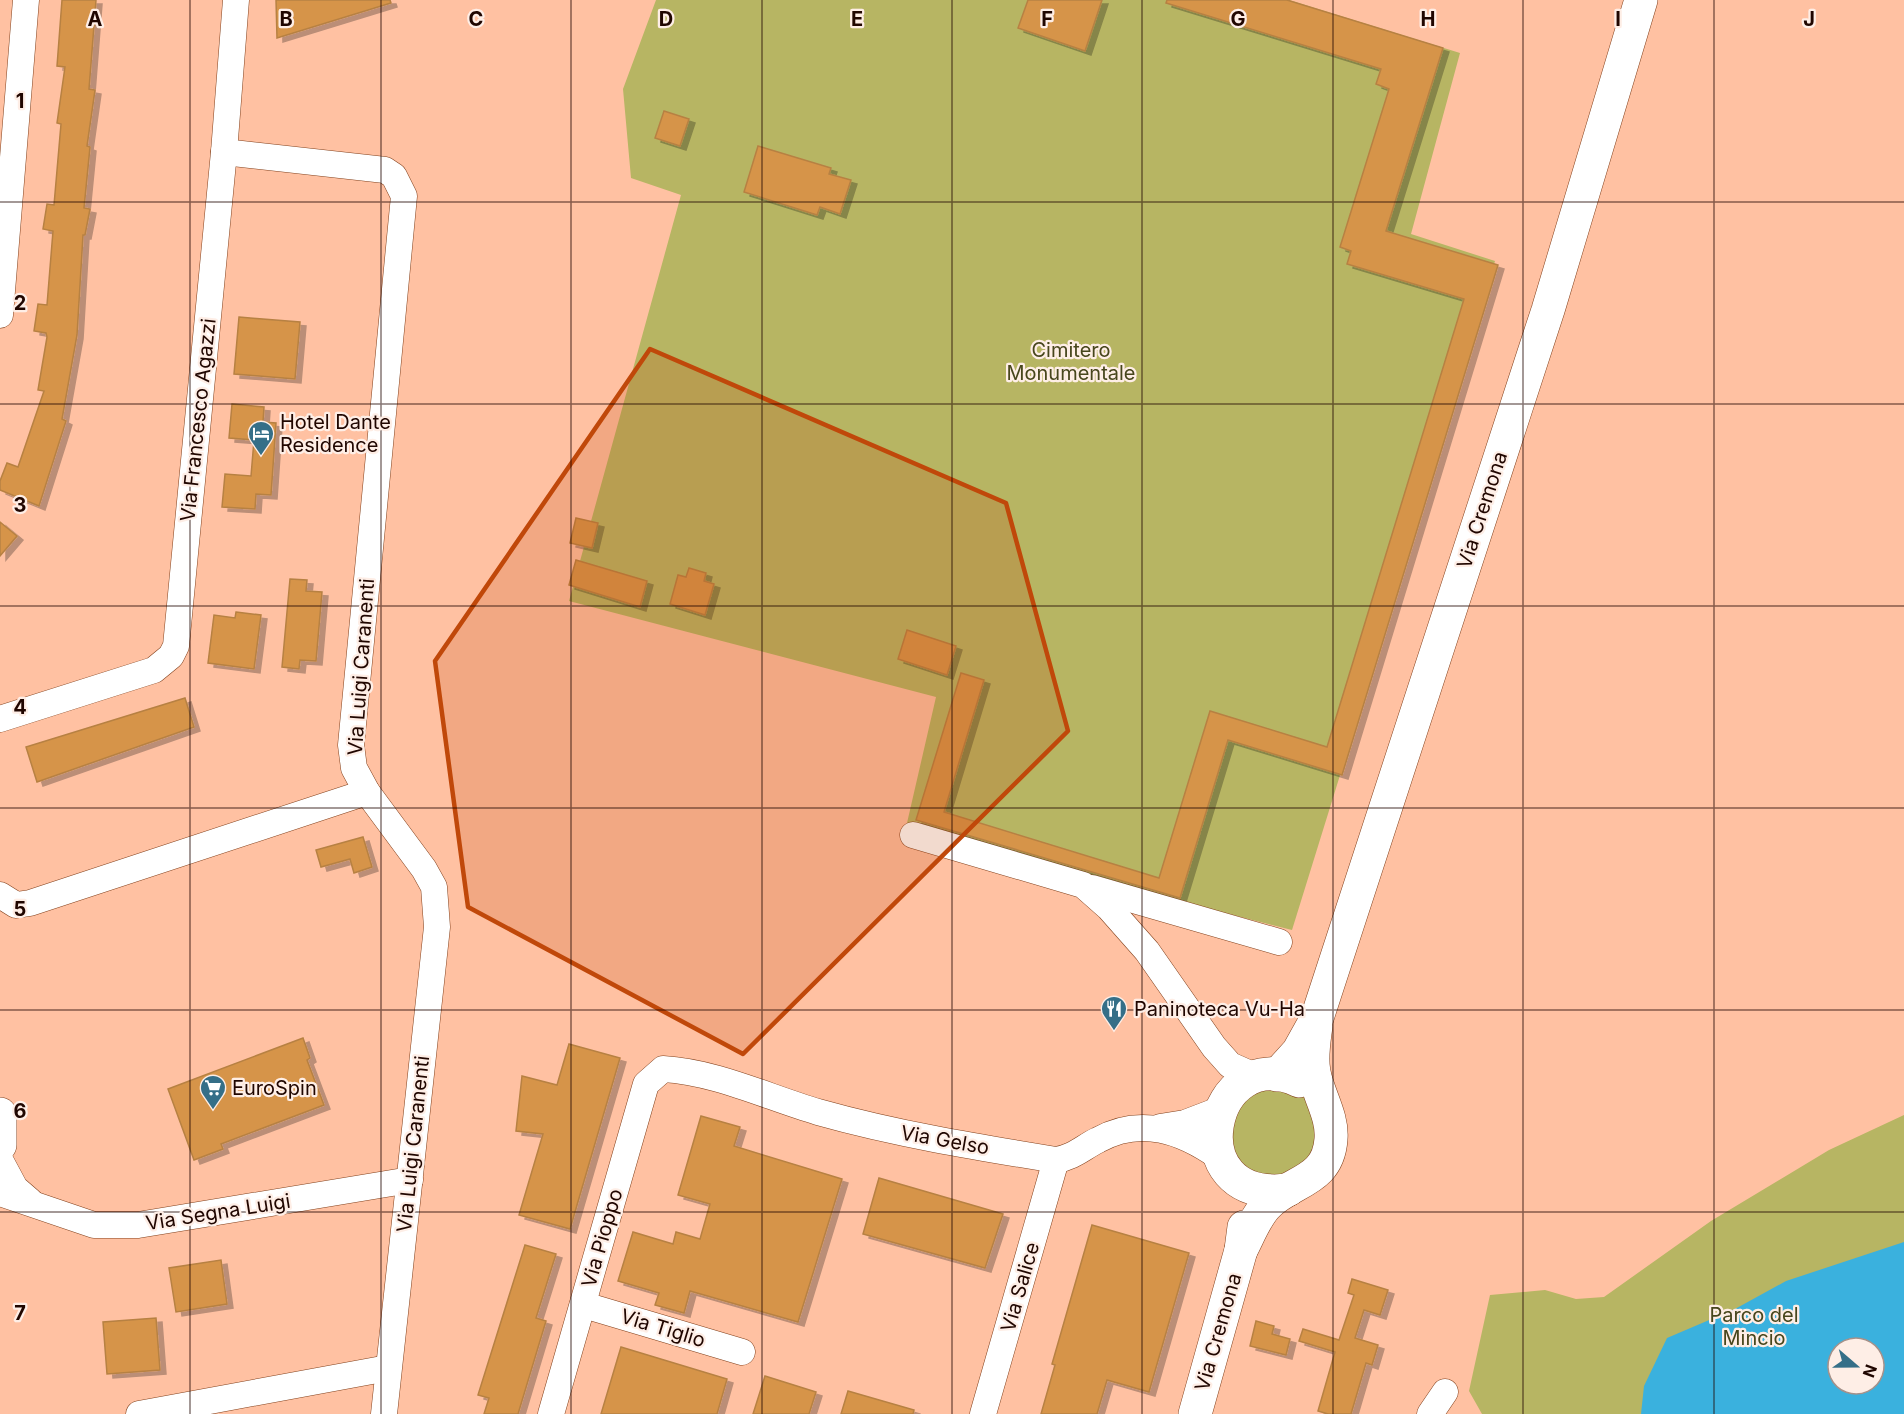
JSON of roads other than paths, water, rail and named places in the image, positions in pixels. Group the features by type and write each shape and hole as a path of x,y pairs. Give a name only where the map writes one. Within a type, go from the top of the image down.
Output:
{"main road":[{"name":"Via Cremona","path":"1195,1414 1241,1250 1244,1209 1215,1142 1215,1126 1224,1103 1236,1088 1267,1076 1298,1052 1317,1018 1548,310 1641,0"},
{"name":"Via Cremona","path":"1241,1250 1267,1204 1288,1190 1304,1183 1318,1172 1327,1157 1331,1131 1313,1070 1317,1018"},
{"path":"1267,1076 1296,1080 1313,1090 1325,1106"},
{"path":"0,1114 0,1144"},
{"name":"Via Cremona","path":"1228,1168 1252,1189 1270,1192 1288,1190"}],"street":[{"path":"0,315 3,252 26,0"},
{"name":"Via Francesco Agazzi","path":"0,719 154,670 171,656 176,646 224,152 236,0"},
{"name":"Via Luigi Caranenti","path":"224,152 385,170 394,176 404,196 351,745 354,768 367,792 424,869 434,887 437,927 384,1414"},
{"path":"0,895 16,905 30,903 367,792"},
{"path":"913,835 1279,942"},
{"path":"1083,885 1109,908 1147,951 1214,1047 1230,1065 1267,1076"},
{"path":"1154,1128 1185,1123 1224,1103 1227,1075 1214,1047"},
{"name":"Via Gelso","path":"663,1069 687,1071 818,1112 897,1132 1056,1160 1080,1153 1098,1140 1112,1135 1130,1130 1154,1128 1194,1140 1228,1168"},
{"name":"Via Pioppo","path":"551,1414 646,1084 663,1069"},
{"name":"Via Segna Luigi","path":"0,1160 15,1188 30,1201"},
{"name":"Via Salice","path":"983,1414 1056,1160"},
{"name":"Via Segna Luigi","path":"0,1193 30,1201 53,1212 94,1225 138,1225 410,1180"},
{"name":"Via Tiglio","path":"584,1305 742,1352"},
{"path":"139,1414 388,1368"},
{"path":"1430,1414 1445,1392"}],"water":[{"path":"1904,1242 1904,1414 1641,1414 1644,1386 1667,1338 1735,1309 1786,1281"}],"place":[{"name":"Hotel Dante Residence","path":"261,457"},
{"name":"Paninoteca Vu-Ha","path":"1114,1032"},
{"name":"EuroSpin","path":"213,1111"}],"park label":[{"name":"Cimitero Monumentale","path":"1071,362"},
{"name":"Parco del Mincio","path":"1754,1326"}]}
